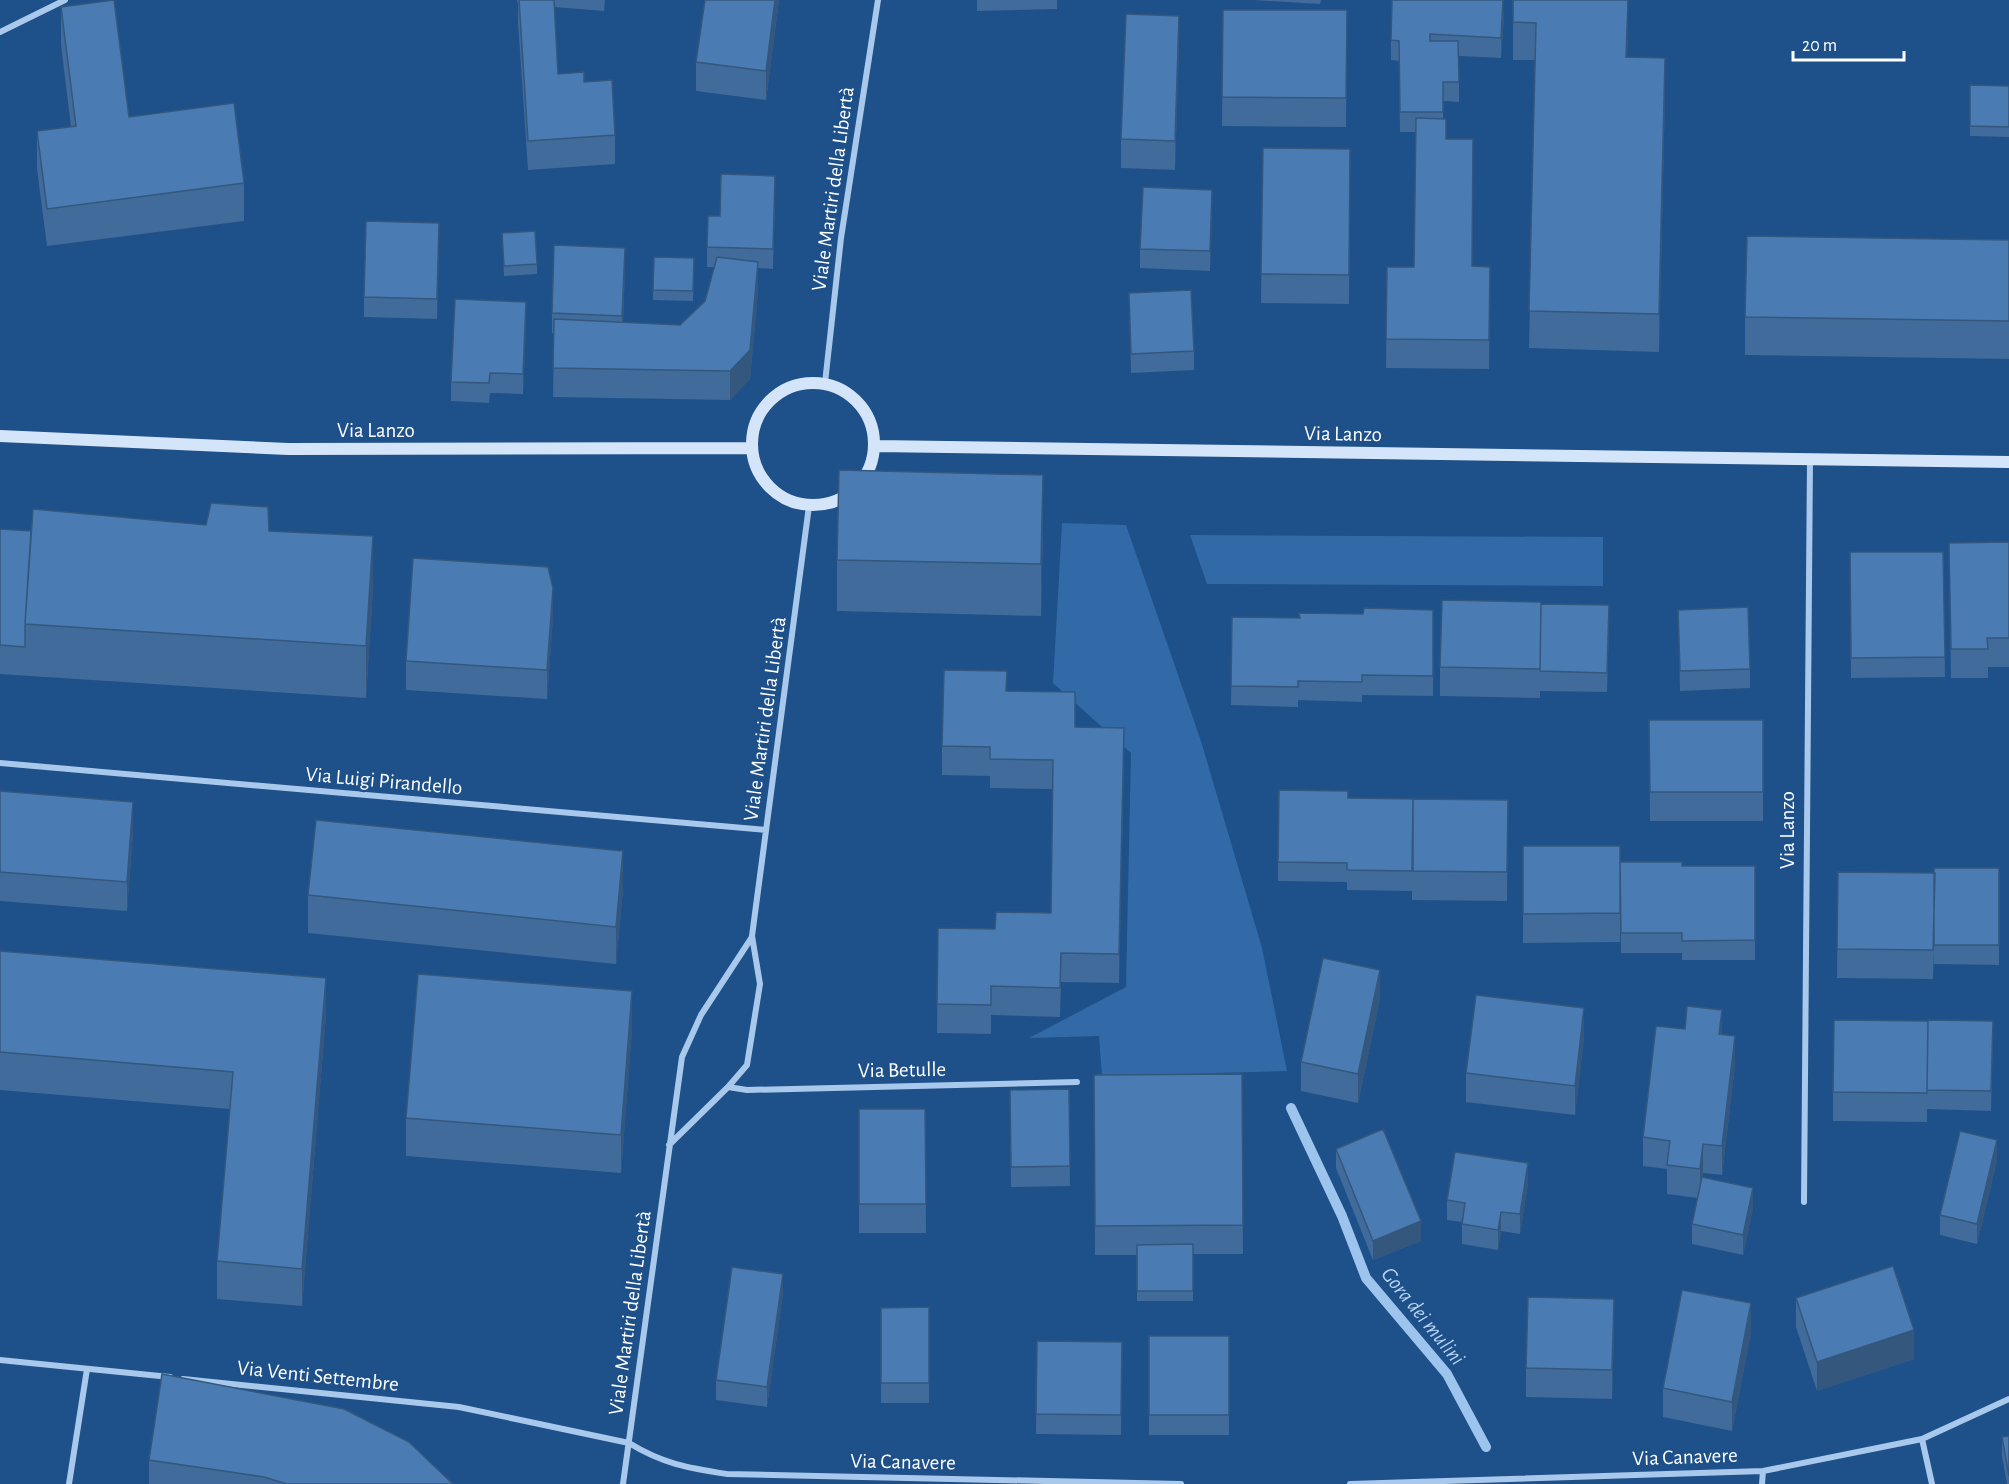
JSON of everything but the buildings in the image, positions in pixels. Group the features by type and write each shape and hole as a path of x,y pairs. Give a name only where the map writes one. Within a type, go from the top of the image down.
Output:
{"street":[{"path":"0,32 65,0"},
{"name":"Viale Martiri della Libertà","path":"825,383 841,238 878,0"},
{"path":"806,382 825,383 846,391 862,405 872,424 876,446 870,470 855,490 833,503 809,506 792,502 770,487 756,466 752,448 753,430 761,412 772,398 788,387 806,382"},
{"name":"Via Lanzo","path":"0,436 288,449 752,448"},
{"name":"Via Lanzo","path":"876,446 2009,462"},
{"name":"Via Lanzo","path":"1804,1202 1810,459"},
{"name":"Viale Martiri della Libertà","path":"669,1145 747,1065 760,984 752,936 809,506"},
{"name":"Via Luigi Pirandello","path":"0,763 766,830"},
{"name":"Viale Martiri della Libertà","path":"623,1484 682,1057 701,1015 752,936"},
{"name":"Via Betulle","path":"728,1087 747,1090 1077,1082"},
{"name":"Via Venti Settembre","path":"0,1360 459,1407 629,1443"},
{"path":"69,1484 87,1369"},
{"name":"Via Canavere","path":"1350,1484 1763,1471 1922,1439 2009,1399"},
{"path":"1922,1439 1932,1484"},
{"name":"Via Canavere","path":"629,1443 651,1456 677,1466 727,1474 1181,1484"},
{"path":"1762,1484 1763,1471"}],"shaded area":[{"path":"1062,523 1126,525 1201,741 1262,948 1287,1071 1102,1076 1099,1036 1029,1038 1126,987 1131,753 1053,683"},
{"path":"1190,535 1603,537 1603,586 1207,584"}],"waterway":[{"name":"Gora dei mulini","path":"1291,1108 1342,1216 1366,1278 1447,1374 1486,1447"}]}
